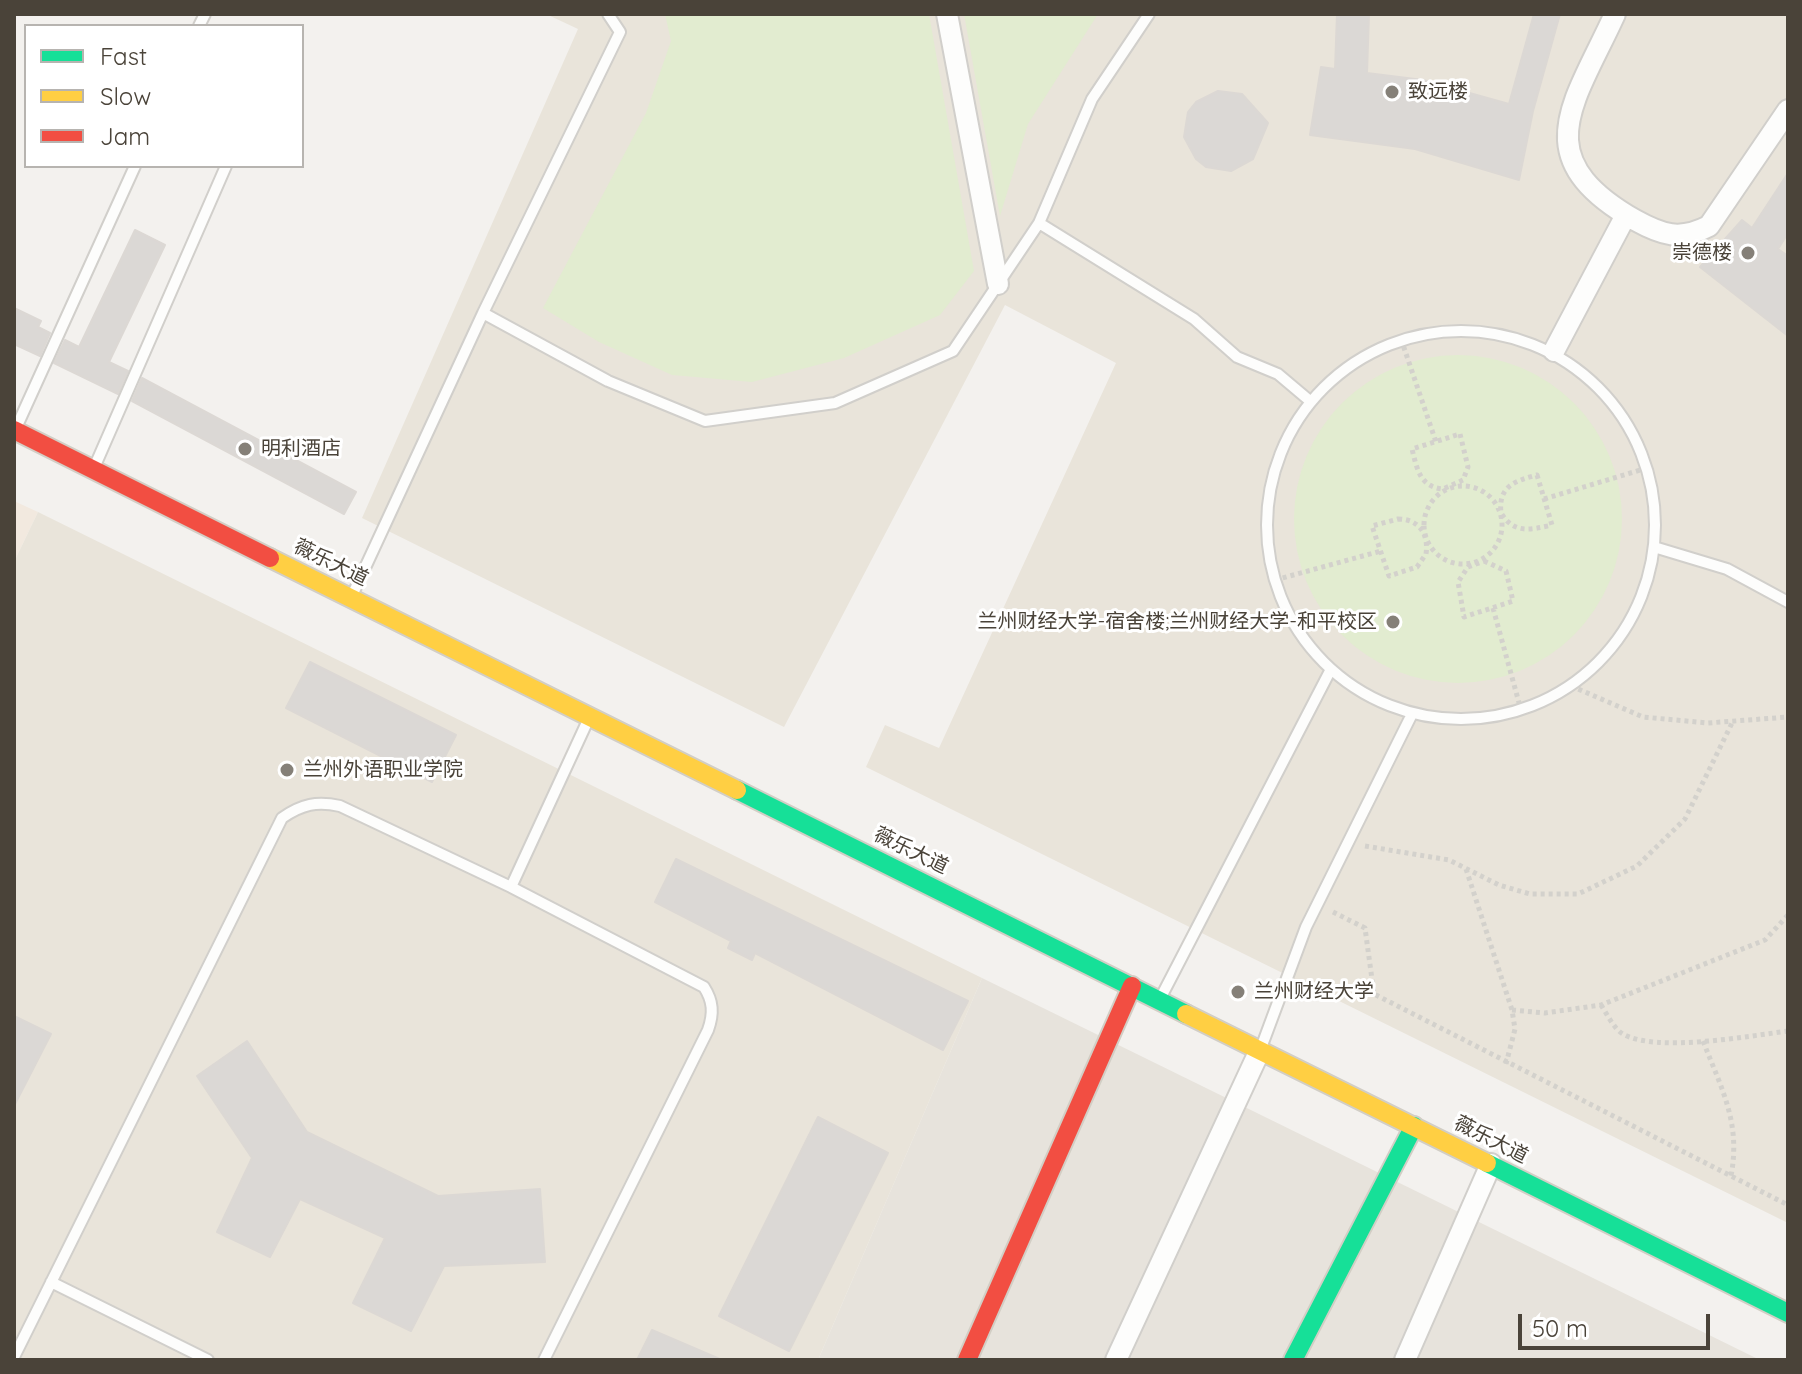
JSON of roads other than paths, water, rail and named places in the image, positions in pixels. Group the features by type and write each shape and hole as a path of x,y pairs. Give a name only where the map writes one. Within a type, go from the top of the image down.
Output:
{"main road":[{"name":"薇乐大道","path":"14,430 1788,1313"},
{"path":"967,1360 1132,986"},
{"path":"1293,1360 1414,1126"}],"street":[{"path":"947,14 998,284"},
{"path":"1615,14 1571,110 1567,133 1570,156 1579,177 1594,194 1660,234 1676,237 1694,234 1709,226 1788,110"},
{"path":"1554,351 1626,215"},
{"path":"1116,1360 1260,1050"},
{"path":"1405,1360 1491,1164"}],"lane":[{"path":"351,598 483,313 620,32 608,14"},
{"path":"483,313 608,381 705,421 835,403 953,351 1039,223 1092,99 1149,14"},
{"path":"14,430 134,168"},
{"path":"94,469 225,168"},
{"path":"1039,223 1194,319 1237,357 1278,374 1310,401"},
{"path":"1483,331 1554,351 1604,393 1635,438 1647,468 1655,519 1654,547 1649,574 1627,625 1602,658 1571,686 1521,710 1467,720 1412,714 1361,692 1330,671 1301,635 1275,580 1267,531 1273,476 1295,425 1310,401 1351,364 1401,339 1428,333 1483,331"},
{"path":"1654,547 1727,569 1788,602"},
{"path":"1160,1000 1330,671"},
{"path":"1260,1050 1318,904 1412,714"},
{"path":"511,887 590,716"},
{"path":"14,1357 282,818 310,804 340,806 511,887 704,987 713,1008 708,1030 544,1360"},
{"path":"51,1282 208,1360"}],"place":[{"name":"致远楼","path":"1392,92"},
{"name":"崇德楼","path":"1748,253"},
{"name":"明利酒店","path":"245,449"},
{"name":"兰州财经大学-宿舍楼;兰州财经大学-和平校区","path":"1393,622"},
{"name":"兰州外语职业学院","path":"287,770"},
{"name":"兰州财经大学","path":"1238,992"}]}
